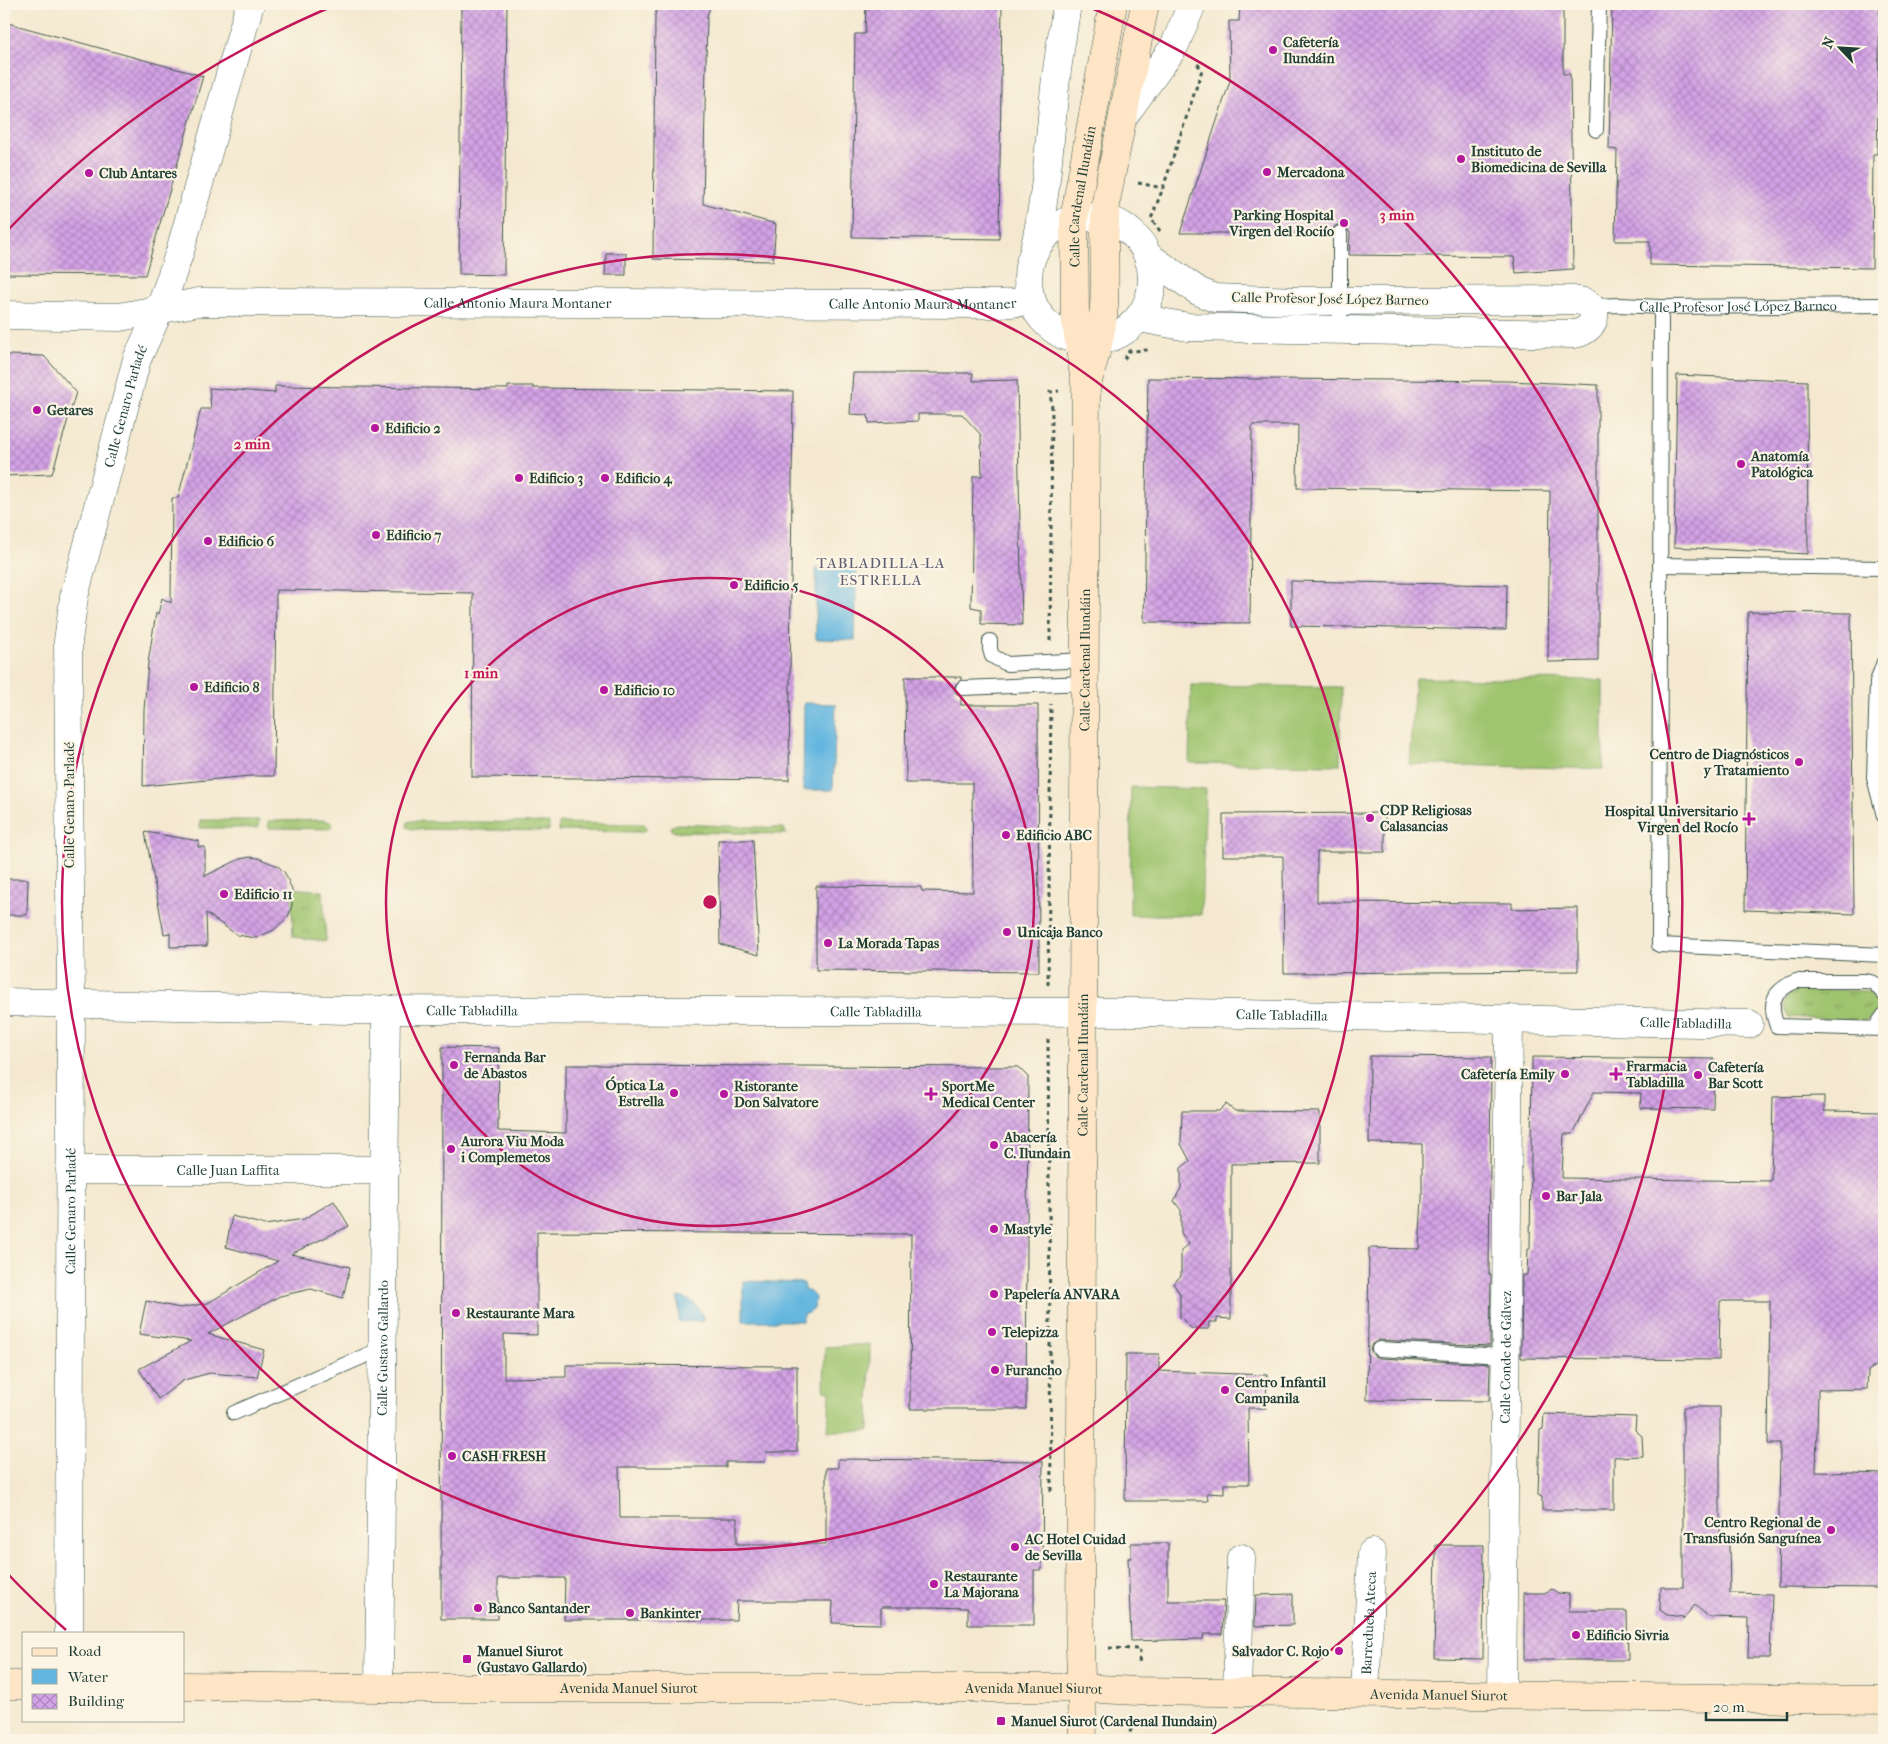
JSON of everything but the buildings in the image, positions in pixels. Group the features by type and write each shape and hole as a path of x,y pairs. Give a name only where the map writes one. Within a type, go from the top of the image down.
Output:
{"main road":[{"name":"Calle Cardenal Ilundáin","path":"1089,341 1075,314 1074,219 1113,4"},
{"name":"Calle Cardenal Ilundáin","path":"1083,1740 1080,1688 1086,390 1089,341 1104,307 1104,218 1106,196 1145,4"},
{"path":"4,1685 22,1685"},
{"name":"Avenida Manuel Siurot","path":"185,1686 379,1688 1080,1688 1137,1691 1884,1700"}],"street":[{"name":"Calle Genaro Parladé","path":"69,1632 71,1005 68,641 74,597 137,359 160,308 180,251 250,4"},
{"path":"1032,258 1038,245 1048,234 1060,225 1074,219 1084,217 1104,218 1118,223 1141,243 1157,247 1151,269 1152,282 1146,307 1139,318 1121,333 1089,341 1054,331 1037,312 1028,287 1028,273 1042,212 1055,86 1067,4"},
{"name":"Calle Cardenal Ilundáin","path":"1123,117 1174,47 1192,4"},
{"name":"Calle Profesor José López Barneo","path":"1157,247 1198,291 1214,298 1298,300 1574,300 1585,302 1590,306"},
{"path":"1524,300 1524,333"},
{"name":"Calle Antonio Maura Montaner","path":"4,315 120,317 199,302 1000,304 1032,301"},
{"path":"1139,318 1188,327 1582,333 1592,325 1593,318 1590,306"},
{"name":"Calle Tabladilla","path":"4,1002 348,1010 1136,1012 1748,1024"},
{"name":"Calle Gustavo Gallardo","path":"379,1688 386,1009"},
{"name":"Calle Conde de Gálvez","path":"1502,1695 1509,1019"},
{"name":"Calle Juan Laffita","path":"70,1170 385,1170"},
{"name":"Barreduela Ateca","path":"1365,1693 1372,1553"},
{"path":"1237,1691 1241,1558"}],"lane":[{"path":"1596,130 1599,4"},
{"path":"1340,233 1340,330"},
{"name":"Calle Profesor José López Barneo","path":"1590,306 1884,305"},
{"path":"1661,307 1659,945 1884,955"},
{"path":"1660,565 1884,568"},
{"path":"990,641 992,656 1007,664 1086,672"},
{"path":"1884,662 1876,682 1874,778 1884,816"},
{"path":"963,688 1086,672"},
{"path":"1777,1026 1773,1010 1775,995 1788,985 1796,982 1866,981 1874,983 1884,994"},
{"path":"1748,1024 1880,1029 1884,1015"},
{"path":"234,1413 383,1348"},
{"path":"1379,1349 1505,1356"}],"path":[{"path":"1157,247 1151,219 1202,70 1192,59"},
{"path":"1120,364 1129,351 1158,349"},
{"path":"1050,392 1052,408 1050,650"},
{"path":"1048,986 1051,694"},
{"path":"1048,1032 1051,1429"},
{"path":"1109,1648 1140,1649 1139,1666"},
{"path":"1127,1740 1136,1718"}],"green space":[{"path":"1415,678 1603,680 1603,769 1409,764"},
{"path":"1191,685 1341,687 1340,765 1189,763"},
{"path":"1131,787 1206,789 1201,915 1130,915"},
{"path":"200,820 259,820 258,828 200,828"},
{"path":"324,820 331,822 333,825 328,829 269,828 268,821"},
{"path":"408,822 549,823 549,831 412,829 407,827"},
{"path":"559,823 644,824 646,830 642,832 559,831"},
{"path":"677,824 784,828 786,834 675,832 671,830 670,827"},
{"path":"291,888 323,891 326,941 293,937"},
{"path":"1799,989 1866,991 1876,1000 1875,1014 1864,1021 1789,1017 1785,1008 1786,1000 1790,993"},
{"path":"870,1344 869,1431 828,1431 830,1391 824,1390 825,1347"}],"water":[{"path":"857,567 855,640 816,639 816,568"},
{"path":"804,703 836,704 833,790 803,790"},
{"path":"743,1281 804,1283 804,1290 810,1292 815,1297 814,1309 809,1313 803,1314 803,1321 743,1321"},
{"path":"678,1297 688,1299 695,1304 701,1312 704,1321 679,1322"}],"place":[{"name":"Cafetería Ilundáin","path":"1273,50"},
{"name":"Instituto de Biomedicina de Sevilla","path":"1461,159"},
{"name":"Mercadona","path":"1267,172"},
{"name":"Club Antares","path":"89,173"},
{"name":"Parking Hospital Virgen del Rociío","path":"1344,223"},
{"name":"Getares","path":"37,410"},
{"name":"Edificio 2","path":"375,428"},
{"name":"Anatomía Patológica","path":"1741,464"},
{"name":"Edificio 3","path":"519,478"},
{"name":"Edificio 4","path":"605,478"},
{"name":"Edificio 7","path":"376,535"},
{"name":"Edificio 6","path":"208,541"},
{"name":"Edificio 5","path":"734,585"},
{"name":"Edificio 8","path":"194,687"},
{"name":"Edificio 10","path":"604,690"},
{"name":"Centro de Diagnósticos y Tratamiento","path":"1799,762"},
{"name":"CDP Religiosas Calasancias","path":"1370,818"},
{"name":"Hospital Universitario Virgen del Rocío","path":"1749,819"},
{"name":"Edificio ABC","path":"1006,835"},
{"name":"Edificio 11","path":"224,894"},
{"name":"Unicaja Banco","path":"1007,932"},
{"name":"La Morada Tapas","path":"828,943"},
{"name":"Fernanda Bar de Abastos","path":"454,1065"},
{"name":"Cafetería Emily","path":"1565,1074"},
{"name":"Frarmacia Tabladilla","path":"1616,1074"},
{"name":"Cafetería Bar Scott","path":"1698,1075"},
{"name":"Óptica La Estrella","path":"674,1093"},
{"name":"Ristorante Don Salvatore","path":"724,1094"},
{"name":"SportMe Medical Center","path":"931,1094"},
{"name":"Abacería C. Ilundain","path":"994,1145"},
{"name":"Aurora Viu Moda i Complemetos","path":"451,1149"},
{"name":"Bar Jala","path":"1546,1196"},
{"name":"Mastyle","path":"994,1229"},
{"name":"Papelería ANVARA","path":"994,1294"},
{"name":"Restaurante Mara","path":"456,1313"},
{"name":"Telepizza","path":"992,1332"},
{"name":"Furancho","path":"995,1370"},
{"name":"Centro Infantil Campanila","path":"1225,1390"},
{"name":"CASH FRESH","path":"452,1456"},
{"name":"Centro Regional de Transfusión Sanguínea","path":"1831,1530"},
{"name":"AC Hotel Cuidad de Sevilla","path":"1015,1547"},
{"name":"Restaurante La Majorana","path":"934,1584"},
{"name":"Banco Santander","path":"478,1608"},
{"name":"Bankinter","path":"630,1613"},
{"name":"Edificio Sivria","path":"1576,1635"},
{"name":"Salvador C. Rojo","path":"1339,1651"},
{"name":"Manuel Siurot (Gustavo Gallardo)","path":"467,1659"},
{"name":"Manuel Siurot (Cardenal Ilundain)","path":"1001,1721"}],"district":[{"name":"TABLADILLA-LA ESTRELLA","path":"881,572"}]}
